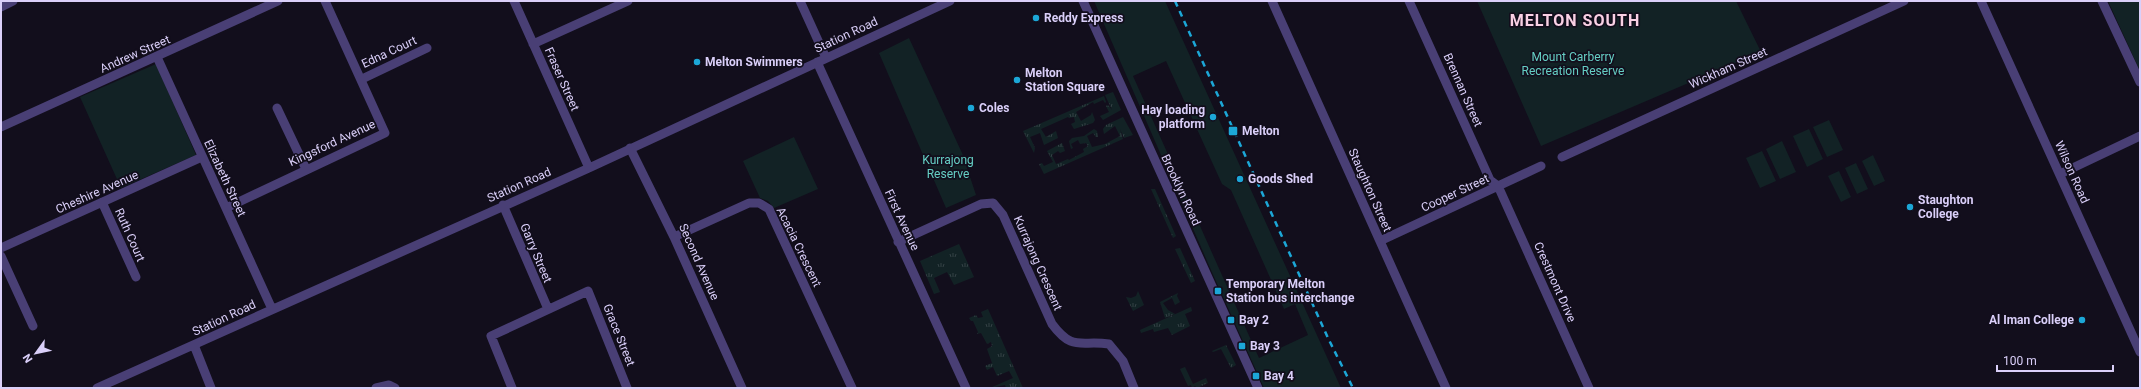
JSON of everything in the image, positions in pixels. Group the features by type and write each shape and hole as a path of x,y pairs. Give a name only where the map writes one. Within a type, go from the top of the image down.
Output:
{"street":[{"path":"1,7 13,1"},
{"name":"Andrew Street","path":"1,127 157,57 260,5 278,1"},
{"name":"Kingsford Avenue","path":"226,208 385,133 362,79 325,1"},
{"name":"Fraser Street","path":"514,1 589,168"},
{"path":"533,44 628,1"},
{"path":"800,1 826,58"},
{"name":"Station Road","path":"97,388 589,168 950,1"},
{"name":"Brooklyn Road","path":"1083,1 1258,388"},
{"name":"Staughton Street","path":"1272,1 1446,388"},
{"name":"Brennan Street","path":"1409,1 1490,180 1498,186"},
{"name":"Wickham Street","path":"1562,157 1904,1"},
{"name":"Wilson Road","path":"1981,1 2140,352"},
{"path":"2102,1 2140,82"},
{"name":"Edna Court","path":"362,79 427,48"},
{"name":"Elizabeth Street","path":"157,57 272,309"},
{"name":"First Avenue","path":"817,62 966,388"},
{"path":"277,108 306,169"},
{"path":"2060,174 2140,136"},
{"name":"Second Avenue","path":"630,148 674,237 742,388"},
{"name":"Cheshire Avenue","path":"1,248 202,157"},
{"name":"Cooper Street","path":"1380,241 1541,166"},
{"name":"Crestmont Drive","path":"1498,186 1589,388"},
{"name":"Ruth Court","path":"102,202 136,278"},
{"name":"Acacia Crescent","path":"674,237 749,203 759,203 769,209 852,388"},
{"name":"Kurrajong Crescent","path":"898,242 981,204 993,203 1003,215 1052,324 1062,337 1078,344 1097,342 1109,344 1123,361 1134,388"},
{"name":"Garry Street","path":"503,206 548,309"},
{"path":"1,256 33,326"},
{"name":"Grace Street","path":"548,309 588,291 627,388"},
{"path":"512,388 491,336 548,309"},
{"path":"194,345 211,388"},
{"path":"376,388 389,385 394,388"}],"green space":[{"path":"1094,1 1165,1 1341,388 1264,388","holes":["1166,61 1222,184 1231,190 1284,309 1295,304 1308,335 1259,358 1133,76"]},
{"name":"Mount Carberry Recreation Reserve","path":"1477,1 1736,1 1761,52 1541,146"},
{"path":"2108,1 2140,1 2140,71"},
{"name":"Kurrajong Reserve","path":"909,38 962,153 976,195 946,208 879,53"},
{"path":"156,64 196,155 121,188 80,97"},
{"path":"1113,92 1121,110 1103,120 1100,116 1109,112 1106,106 1108,105 1112,110 1105,95"},
{"path":"1104,96 1105,103 1103,100 1094,104 1093,102 1076,112 1081,121 1091,115 1092,112 1095,120 1093,123 1074,129 1071,124 1075,122 1074,117 1068,117 1041,129 1046,137 1056,131 1058,138 1044,145 1040,133 1030,137 1035,148 1034,153 1023,131"},
{"path":"1123,117 1133,135 1124,138 1120,129 1123,139 1044,174 1039,164 1042,163 1044,166 1053,162 1047,151 1062,143 1065,151 1060,153 1058,151 1052,155 1056,164 1068,159 1069,160 1084,152 1083,149 1088,146 1086,143 1080,144 1078,140 1071,144 1073,148 1071,149 1069,141 1072,138 1084,136 1094,129 1097,131 1098,137 1096,137 1093,133 1087,136 1092,147 1105,144 1120,136 1115,126 1104,134 1103,129 1106,125"},
{"path":"1829,120 1843,150 1827,157 1813,127"},
{"path":"1809,129 1823,159 1807,167 1793,136"},
{"path":"794,137 818,189 774,208 768,201 760,198 743,161"},
{"path":"1782,141 1796,172 1780,179 1766,149"},
{"path":"1762,151 1776,181 1760,188 1746,158"},
{"path":"1873,155 1885,181 1874,186 1862,161"},
{"path":"1856,163 1868,189 1857,194 1845,168"},
{"path":"1839,171 1851,197 1841,202 1828,176"},
{"path":"1151,189 1155,189 1176,236 1173,238"},
{"path":"959,244 974,277 954,285 947,272 934,278 940,292 934,294 920,261"},
{"path":"1180,248 1195,281 1191,283 1175,249"},
{"path":"1138,291 1144,305 1133,311 1126,297 1131,298 1136,296"},
{"path":"1178,293 1177,296 1180,302 1175,305 1172,298 1163,303 1168,310 1175,314 1165,318 1160,302"},
{"path":"1191,307 1192,311 1185,314 1190,326 1172,335 1168,328 1154,332 1153,329 1141,333 1140,330"},
{"path":"988,309 1023,388 1006,388 1005,385 990,388 1013,378 1009,371 997,376 993,367 987,370 985,366 992,363 987,349 992,346 991,342 987,344 981,333 977,334 978,332 973,321 969,318 976,315 978,318 983,317 981,312"},
{"path":"1226,345 1236,365 1231,368 1221,349 1212,351"},
{"path":"1185,367 1193,384 1206,378 1208,383 1197,388 1195,386 1192,388 1191,385 1188,386 1180,369"}],"railway":[{"path":"1175,1 1328,338 1353,388"}],"place":[{"name":"Reddy Express","path":"1036,18"},
{"name":"Melton Swimmers","path":"697,62"},
{"name":"Melton Station Square","path":"1017,80"},
{"name":"Coles","path":"971,108"},
{"name":"Hay loading platform","path":"1213,117"},
{"name":"Melton","path":"1233,131"},
{"name":"Goods Shed","path":"1240,179"},
{"name":"Staughton College","path":"1910,207"},
{"name":"Temporary Melton Station bus interchange","path":"1218,291"},
{"name":"Bay 2","path":"1231,320"},
{"name":"Al Iman College","path":"2082,320"},
{"name":"Bay 3","path":"1242,346"},
{"name":"Bay 4","path":"1256,376"}],"district":[{"name":"MELTON SOUTH","path":"1575,20"}]}
